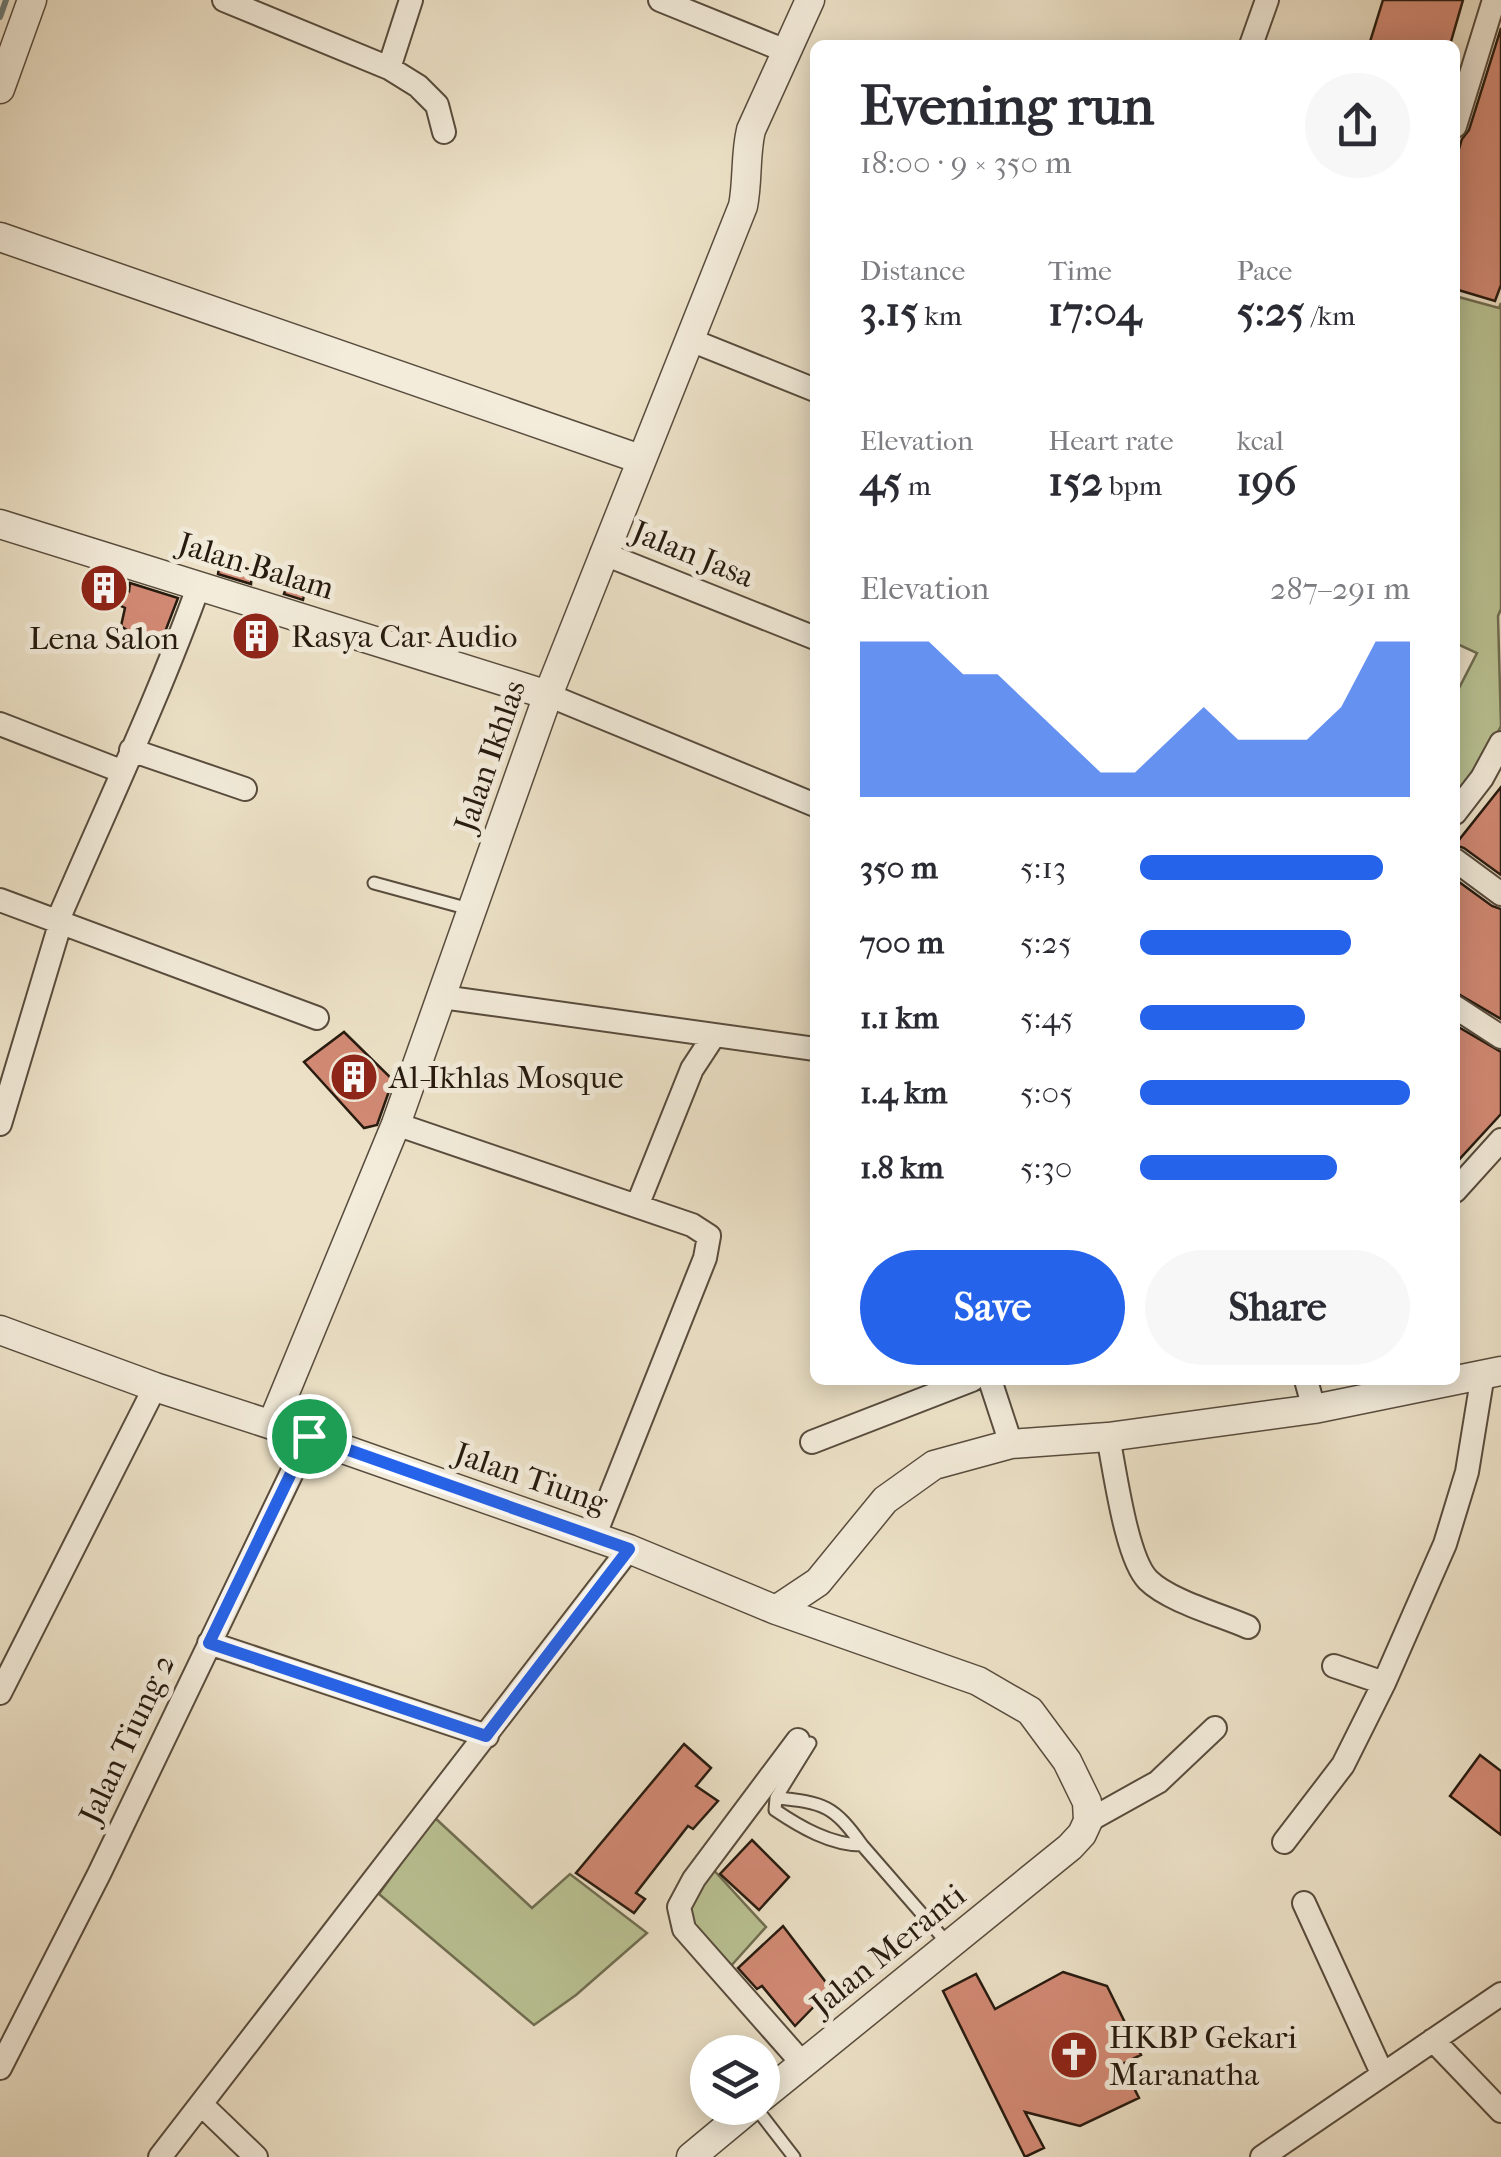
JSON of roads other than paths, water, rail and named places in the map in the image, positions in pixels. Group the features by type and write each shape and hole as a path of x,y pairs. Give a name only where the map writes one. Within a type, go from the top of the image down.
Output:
{"street":[{"path":"0,89 12,34 32,0"},
{"path":"224,0 389,68 418,86 437,105 444,132"},
{"path":"389,68 411,0"},
{"path":"660,0 786,51"},
{"name":"Jalan Ikhlas","path":"272,1424 396,1124 548,695 744,206 746,149 751,130 810,0"},
{"path":"1253,40 1267,0"},
{"path":"1460,110 1494,0"},
{"path":"0,237 640,459"},
{"path":"688,338 810,388"},
{"name":"Jalan Balam","path":"0,524 548,695"},
{"name":"Jalan Jasa","path":"602,554 810,636"},
{"path":"0,1124 60,920 170,667 200,584"},
{"path":"548,695 810,803"},
{"path":"0,724 126,761 245,789"},
{"path":"1460,809 1491,785 1501,743"},
{"path":"1460,864 1501,894"},
{"path":"0,900 317,1018"},
{"path":"442,997 810,1048"},
{"path":"1460,1010 1501,1036"},
{"path":"637,1206 692,1069 714,1037"},
{"path":"396,1124 692,1224 707,1233 710,1242 594,1537"},
{"path":"1460,1176 1501,1140"},
{"name":"Jalan Tiung","path":"0,1330 629,1549 776,1610 978,1681 1030,1711 1067,1761 1087,1802 1088,1821"},
{"path":"1284,1842 1343,1765 1384,1683 1460,1502 1492,1373 1460,1379"},
{"path":"812,1442 959,1385"},
{"path":"992,1385 1011,1444"},
{"path":"1307,1385 1314,1409"},
{"path":"776,1610 818,1582 885,1500 934,1465 1011,1444 1108,1437 1314,1409 1433,1385"},
{"path":"0,1693 155,1387"},
{"name":"Jalan Tiung 2","path":"0,2068 100,1874 309,1436"},
{"path":"1108,1437 1135,1560 1149,1581 1178,1598 1248,1627"},
{"path":"160,2157 629,1549"},
{"path":"209,1643 486,1736"},
{"path":"1334,1666 1384,1683"},
{"path":"1088,1821 1158,1782 1214,1728"},
{"path":"800,1746 694,1879 679,1907 684,1929 803,2064"},
{"name":"Jalan Meranti","path":"780,2083 1058,1856 1082,1834 1088,1821"},
{"path":"1304,1903 1382,2074"},
{"path":"1262,2157 1501,1994"},
{"path":"1434,2040 1501,2111"},
{"path":"202,2105 256,2157"},
{"path":"691,2157 731,2125"}],"lane":[{"path":"374,883 473,910"},
{"path":"800,1746 776,1798 775,1810 796,1824 846,1845 862,1845"},
{"path":"776,1798 818,1802 843,1819 949,1945"},
{"path":"767,2125 794,2157"}],"waterway":[{"path":"0,17 6,0"}],"place":[{"name":"Lena Salon","path":"104,588"},
{"name":"Rasya Car Audio","path":"256,636"},
{"name":"Al-Ikhlas Mosque","path":"354,1077"},
{"name":"HKBP Gekari Maranatha","path":"1074,2055"}]}
